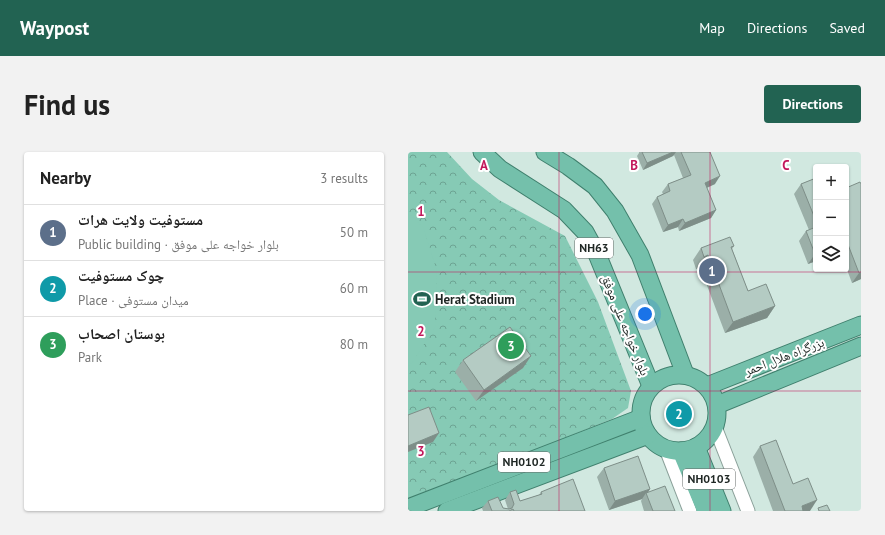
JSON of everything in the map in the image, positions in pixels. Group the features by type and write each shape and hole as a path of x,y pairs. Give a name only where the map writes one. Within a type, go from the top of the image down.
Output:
{"highway":[{"name":"بلوار خواجه علی موفق","path":"482,152 500,169 564,210 585,232 597,254 651,386"},
{"name":"NH63","path":"545,152 568,166 595,186 615,211 640,255 685,374"},
{"name":"بزرگراه هلال احمر","path":"707,386 861,325"},
{"name":"بزرگراه هلال احمر","path":"717,405 861,346"},
{"path":"685,374 697,378 707,386 717,405 717,416 715,427 709,437 681,449 656,443 648,435 641,418 641,406 651,386 661,379 672,375 685,374"},
{"name":"NH0102","path":"408,508 641,418"},
{"name":"NH0102","path":"447,511 648,435"},
{"name":"NH0103","path":"681,449 706,511"},
{"name":"NH0103","path":"681,449 722,511"}],"street":[{"path":"715,427 748,511"},
{"path":"681,449 690,511"}],"green space":[{"path":"408,152 447,152 472,179 499,200 565,236 598,302 631,391 628,408 612,419 408,501"},
{"name":"Herat Stadium","path":"408,213 423,227 437,271 435,327 412,363 408,366"}],"building":[{"path":"642,152 673,152 647,163"},
{"path":"681,152 710,152 720,176 705,183 716,210 685,223 683,219 668,225 657,197 670,191 668,184 691,175"},
{"path":"813,179 813,214 801,184"},
{"path":"860,182 861,184 861,272 859,273 849,247 849,187"},
{"path":"813,228 813,249 806,231"},
{"path":"730,237 734,246 731,247 748,291 766,284 775,306 733,322 708,255 704,257 701,248"},
{"path":"510,327 531,356 484,390 463,360"},
{"path":"429,407 439,433 408,446 408,415"},
{"path":"776,440 793,484 808,478 817,500 802,506 803,511 785,511 760,446"},
{"path":"638,456 650,489 615,501 604,468"},
{"path":"573,479 585,511 514,511 513,509 509,511 492,511 488,501 498,497 503,508 509,509 512,508 514,504 510,492 516,490 520,501 542,494 541,492"},
{"path":"665,486 675,511 653,511 646,493"},
{"path":"827,505 830,511 819,511 818,508"}],"place":[{"name":"مستوفیت ولایت هرات","path":"712,271"},
{"name":"Herat Stadium","path":"422,299"},
{"name":"بوستان اصحاب","path":"511,346"},
{"name":"چوک مستوفیت","path":"679,414"}]}
